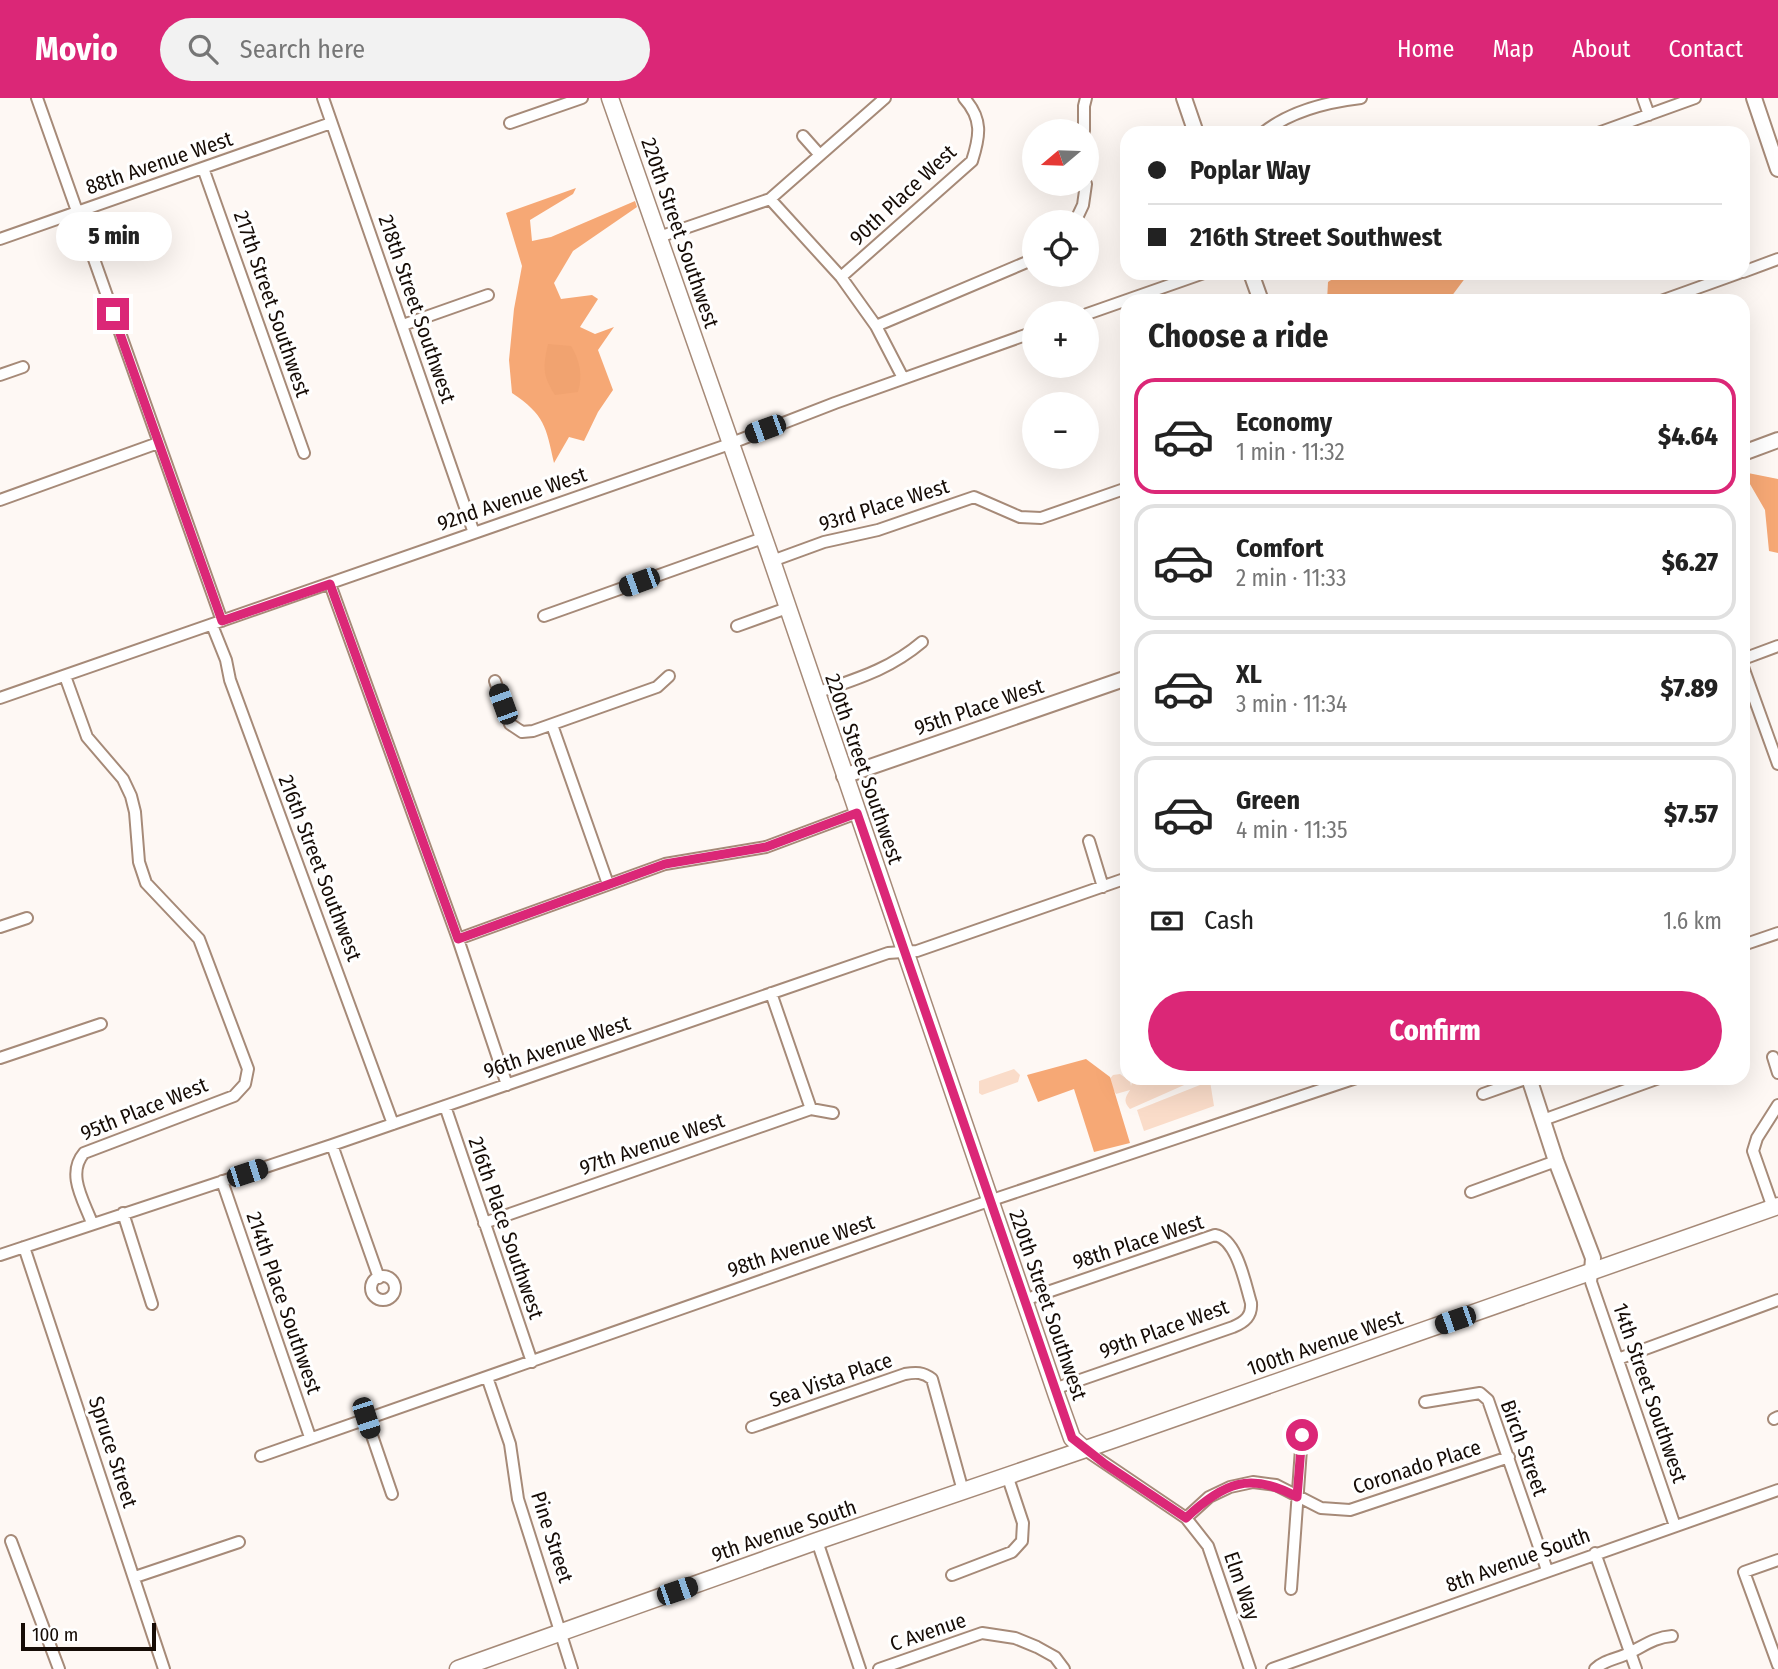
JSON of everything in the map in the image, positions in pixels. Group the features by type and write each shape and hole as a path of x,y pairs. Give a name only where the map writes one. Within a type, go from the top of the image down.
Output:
{"main road":[{"name":"220th Street Southwest","path":"610,98 772,561 1054,1390 1072,1438 1084,1449"},
{"name":"100th Avenue West","path":"1084,1449 1776,1207"},
{"name":"9th Avenue South","path":"458,1669 1084,1449"}],"street":[{"name":"216th Street Southwest","path":"37,98 158,443 217,623 235,694 317,911 393,1124"},
{"name":"218th Street Southwest","path":"323,98 474,533"},
{"path":"510,123 582,98"},
{"path":"659,237 770,199 885,98"},
{"name":"90th Place West","path":"841,277 972,161 979,138 979,127 976,116 964,98"},
{"path":"1084,119 1086,98"},
{"path":"1184,98 1194,126"},
{"path":"1273,126 1281,120 1321,105 1361,98"},
{"path":"1643,98 1649,115"},
{"path":"1618,126 1695,98"},
{"path":"1754,98 1778,169"},
{"name":"88th Avenue West","path":"0,239 331,123"},
{"path":"803,136 819,154"},
{"name":"217th Street Southwest","path":"203,167 304,453"},
{"path":"770,199 841,277 876,326 903,378"},
{"path":"1750,269 1778,258"},
{"path":"876,326 1022,264"},
{"path":"1144,294 1184,280"},
{"path":"1680,294 1719,280"},
{"path":"403,325 488,295"},
{"path":"1099,310 1120,302"},
{"name":"92nd Avenue West","path":"0,698 330,584 1022,336"},
{"path":"0,375 23,367"},
{"path":"1750,450 1778,440"},
{"path":"0,500 158,443"},
{"name":"93rd Place West","path":"772,561 824,542 878,530 974,497 1020,517 1041,518 1120,490"},
{"path":"544,616 763,538"},
{"path":"330,584 458,939 507,1085"},
{"path":"737,626 787,608"},
{"path":"816,693 881,670 904,657 922,642"},
{"path":"1750,656 1778,646"},
{"name":"95th Place West","path":"65,676 87,737 123,779 131,796 139,862 146,883 189,927 203,946 248,1069 245,1084 234,1096 84,1153 78,1162 75,1175 92,1223"},
{"path":"495,681 510,724 522,733 552,725 657,687 669,676"},
{"name":"95th Place West","path":"844,776 1120,680"},
{"path":"1750,686 1778,764"},
{"path":"552,725 608,884"},
{"path":"458,939 679,861 766,847 857,813"},
{"path":"1089,841 1103,887"},
{"name":"96th Avenue West","path":"0,1255 332,1145 888,953 917,951 1120,881"},
{"path":"0,927 27,918"},
{"path":"1750,943 1778,933"},
{"path":"772,993 811,1109"},
{"path":"0,1058 101,1024"},
{"path":"1773,1057 1778,1073"},
{"name":"98th Avenue West","path":"261,1456 989,1201 1335,1085"},
{"path":"1482,1094 1508,1085"},
{"path":"1530,1085 1593,1258 1592,1272"},
{"path":"1543,1120 1640,1085"},
{"path":"1776,1207 1753,1151 1756,1138 1778,1105"},
{"name":"216th Place Southwest","path":"445,1106 532,1362"},
{"name":"97th Avenue West","path":"484,1223 811,1109 833,1113"},
{"path":"332,1145 379,1278"},
{"path":"1471,1192 1556,1161"},
{"name":"214th Place Southwest","path":"222,1181 310,1437"},
{"path":"123,1213 152,1304"},
{"name":"98th Place West","path":"1024,1300 1206,1236 1224,1237 1235,1254 1251,1303 1252,1311 1247,1318"},
{"name":"Spruce Street","path":"24,1247 164,1669"},
{"name":"14th Street Southwest","path":"1592,1272 1591,1282 1675,1526"},
{"path":"1618,1359 1778,1300"},
{"name":"99th Place West","path":"1054,1390 1233,1327 1247,1318"},
{"name":"Sea Vista Place","path":"752,1427 905,1374 926,1374 932,1379 963,1490"},
{"name":"Pine Street","path":"487,1377 510,1444 518,1499 572,1669"},
{"name":"Birch Street","path":"1425,1402 1480,1393 1488,1400 1547,1570"},
{"path":"366,1418 392,1494"},
{"path":"1291,1589 1302,1435"},
{"name":"Elm Way","path":"1084,1449 1186,1518 1208,1546 1250,1669"},
{"name":"Coronado Place","path":"1186,1518 1209,1497 1230,1487 1253,1482 1276,1485 1321,1508 1350,1510 1509,1457"},
{"path":"952,1575 1012,1552 1022,1541 1023,1523 1007,1475"},
{"name":"8th Avenue South","path":"1272,1669 1778,1490"},
{"path":"11,1541 59,1669"},
{"path":"817,1541 860,1669"},
{"path":"135,1577 239,1542"},
{"path":"1595,1553 1636,1669"},
{"path":"1778,1560 1744,1572 1778,1665"},
{"name":"C Avenue","path":"879,1669 982,1633 1014,1638 1037,1647 1055,1657 1064,1669"},
{"path":"1595,1669 1600,1664 1631,1653 1644,1644 1672,1636"},
{"path":"1307,1657 1311,1669"}],"shaded area":[{"path":"576,188 573,194 530,220 532,241 551,237 635,201 637,207 573,251 554,283 561,299 592,295 598,299 580,327 595,334 614,327 598,350 613,390 598,412 584,441 569,437 554,463 549,440 538,415 512,393 509,360 522,266 506,213"},
{"path":"1464,280 1453,294 1327,294 1328,282"},
{"path":"548,344 571,346 580,368 578,392 555,395 545,371"},
{"path":"1750,473 1778,479 1778,553 1769,551 1765,510 1750,484"},
{"path":"1086,1059 1110,1077 1130,1143 1094,1152 1074,1089 1038,1102 1027,1075"},
{"path":"1014,1069 1020,1075 1018,1082 982,1095 979,1093 979,1081"},
{"path":"1120,1074 1120,1085 1184,1085 1130,1109 1126,1099 1130,1090 1116,1094 1108,1081 1113,1075"},
{"path":"1200,1085 1211,1085 1214,1106 1144,1131 1137,1110"}],"route":[{"path":"113,314 222,621 330,584 458,939 665,864 766,847 857,813 1072,1438 1105,1464 1186,1518 1209,1497 1230,1487 1253,1482 1276,1485 1297,1497 1302,1435"}]}
